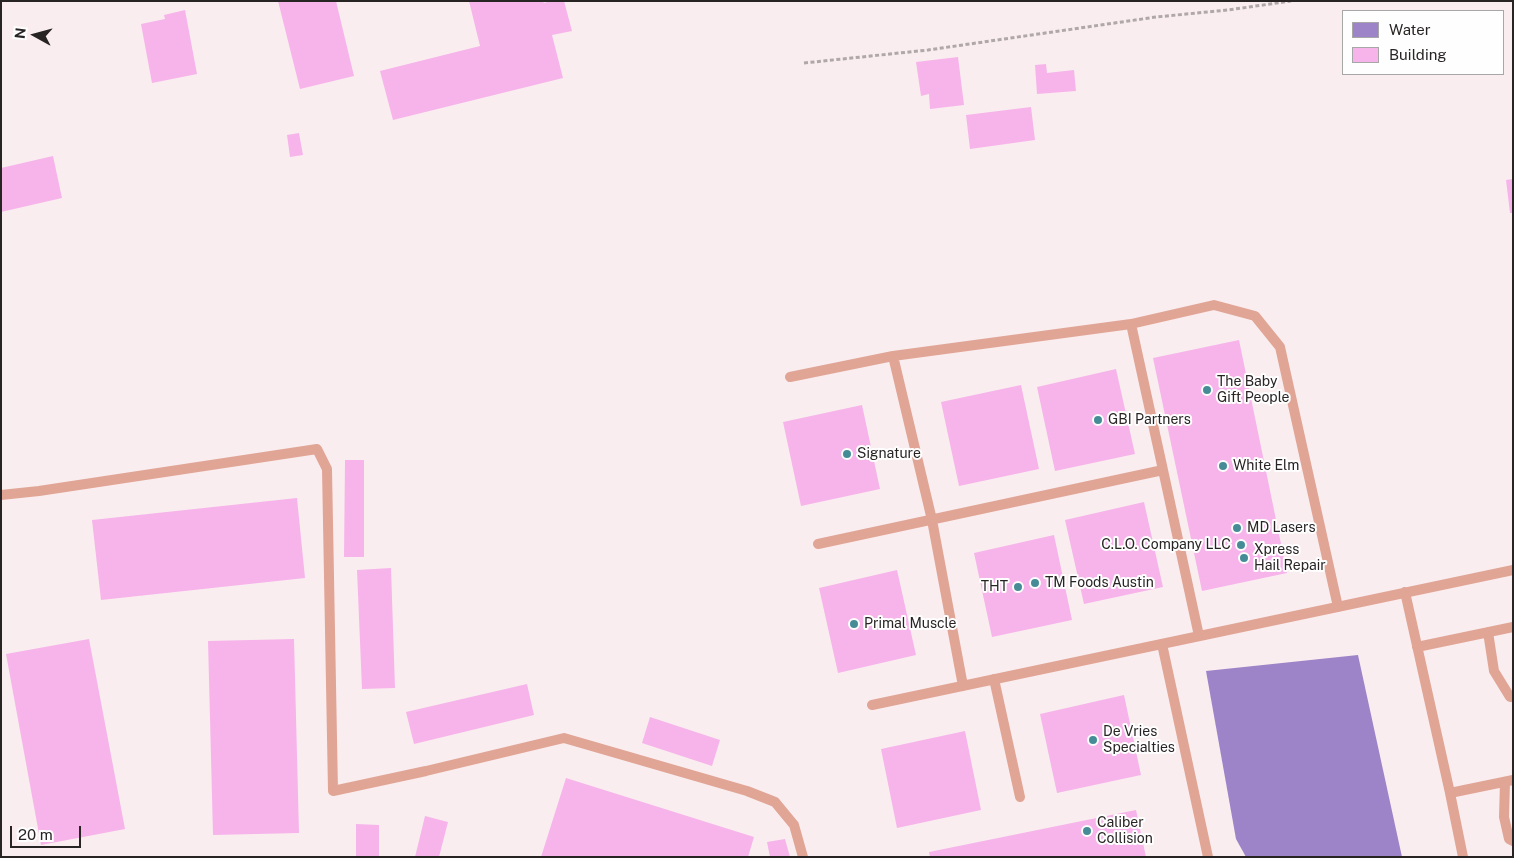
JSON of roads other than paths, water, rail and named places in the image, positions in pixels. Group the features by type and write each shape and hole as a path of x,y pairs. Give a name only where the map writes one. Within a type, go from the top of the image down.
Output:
{"lane":[{"path":"790,377 893,356 1132,324 1214,305 1255,316 1280,347 1338,607"},
{"path":"1132,324 1199,636"},
{"path":"893,356 932,520 963,686"},
{"path":"1,495 317,450 327,469 333,790 426,771 564,738 747,791 775,802 794,824 803,857"},
{"path":"818,544 1164,470"},
{"path":"872,705 1513,570"},
{"path":"1405,592 1450,794 1462,857"},
{"path":"1418,647 1513,627"},
{"path":"1488,632 1494,671 1510,697 1513,697"},
{"path":"1162,644 1208,857"},
{"path":"994,680 1020,797"},
{"path":"1450,794 1509,781 1504,817 1509,839 1513,841"}],"water":[{"path":"1358,655 1402,857 1246,857 1236,839 1206,671"}],"place":[{"name":"The Baby Gift People","path":"1207,390"},
{"name":"GBI Partners","path":"1098,420"},
{"name":"Signature","path":"847,454"},
{"name":"White Elm","path":"1223,466"},
{"name":"MD Lasers","path":"1237,528"},
{"name":"C.L.O. Company LLC","path":"1241,545"},
{"name":"Xpress Hail Repair","path":"1244,558"},
{"name":"TM Foods Austin","path":"1035,583"},
{"name":"THT","path":"1018,587"},
{"name":"Primal Muscle","path":"854,624"},
{"name":"De Vries Specialties","path":"1093,740"},
{"name":"Caliber Collision","path":"1087,831"}]}
